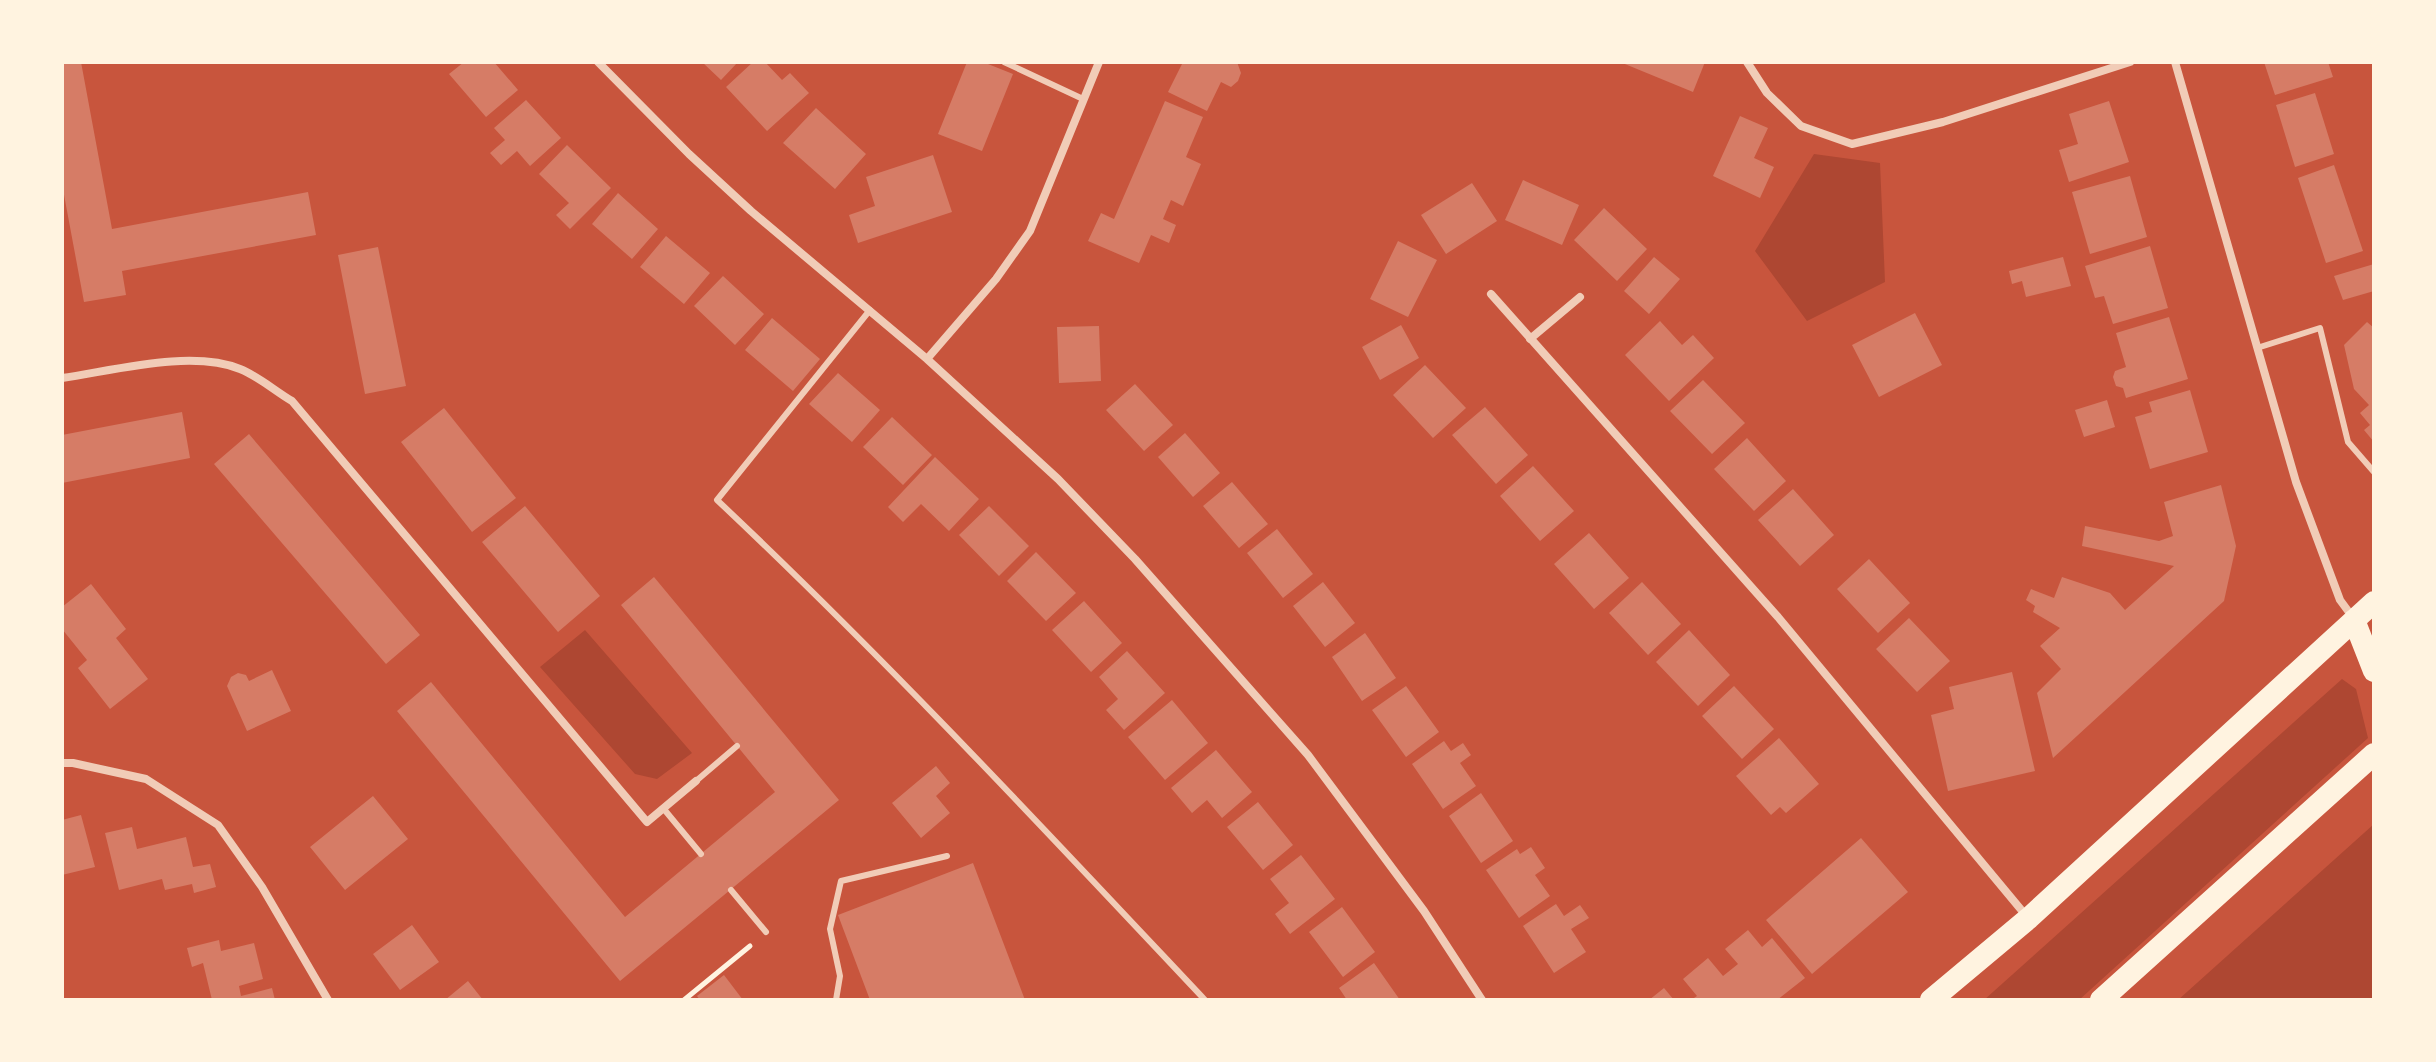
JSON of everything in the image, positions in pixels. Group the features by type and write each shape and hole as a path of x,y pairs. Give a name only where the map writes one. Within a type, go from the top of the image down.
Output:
{"highway":[{"path":"1931,1000 2029,918 2374,602"},
{"path":"2354,620 2374,671"},
{"path":"2101,1000 2374,754"}],"street":[{"path":"598,62 689,154 751,211 927,359 1058,479 1102,525 1308,755 1424,911 1482,1000"},
{"path":"927,359 996,279 1030,231 1099,62"},
{"path":"1747,62 1767,93 1801,126 1852,144 1943,122 2130,62"},
{"path":"2175,62 2296,482 2340,600 2354,620"},
{"path":"1491,294 1778,617 2029,918"},
{"path":"1530,339 1580,297"},
{"path":"62,378 170,362 204,361 239,368 292,401 647,822 696,781"},
{"path":"62,763 146,779 218,825 262,887 328,1000"}],"lane":[{"path":"1004,62 1083,99"},
{"path":"870,310 717,500 826,602 957,736 1205,1000"},
{"path":"2257,348 2320,328 2348,442 2374,472"},
{"path":"696,781 737,746"},
{"path":"663,808 701,854"},
{"path":"836,1000 840,976 830,929 841,881 947,856"},
{"path":"731,890 766,932"}],"path":[{"path":"684,1000 766,932"}],"shaded area":[{"path":"1814,154 1880,163 1885,282 1807,321 1755,251"},
{"path":"585,630 692,753 657,779 635,774 540,667"},
{"path":"2342,679 2356,689 2368,738 2079,1000 1984,1000"},
{"path":"2374,824 2374,996 2370,1000 2178,1000"}],"building":[{"path":"62,62 81,62 112,229 308,192 316,235 122,271 126,295 84,302 62,184"},
{"path":"464,62 494,62 518,90 486,117 449,74"},
{"path":"702,62 738,62 721,80"},
{"path":"753,62 765,62 782,80 790,73 809,93 767,131 726,87"},
{"path":"967,62 983,62 1013,74 982,151 938,134"},
{"path":"1183,62 1237,62 1241,73 1231,87 1221,82 1207,111 1168,92"},
{"path":"1620,62 1705,62 1693,92"},
{"path":"2264,62 2328,62 2333,77 2275,95"},
{"path":"2315,93 2334,154 2295,167 2276,105"},
{"path":"526,100 561,138 530,166 517,151 501,165 490,153 505,140 494,128"},
{"path":"1165,101 1203,117 1186,157 1201,164 1183,206 1171,200 1163,219 1176,225 1169,243 1151,235 1139,263 1088,241 1101,213 1114,219"},
{"path":"2109,101 2129,162 2069,182 2059,150 2078,144 2069,114"},
{"path":"816,108 866,154 835,189 783,143"},
{"path":"1740,116 1768,128 1754,158 1774,167 1760,198 1713,176"},
{"path":"567,145 611,188 570,229 556,215 569,203 539,174"},
{"path":"933,155 952,212 858,243 849,215 875,206 866,177"},
{"path":"2334,165 2363,251 2326,263 2298,178"},
{"path":"2130,176 2147,237 2090,254 2072,192"},
{"path":"1523,180 1579,205 1562,245 1505,220"},
{"path":"1472,183 1497,221 1446,254 1421,215"},
{"path":"618,193 658,229 632,259 592,224"},
{"path":"1604,208 1647,249 1617,281 1574,240"},
{"path":"666,236 710,273 684,304 640,267"},
{"path":"1398,241 1437,260 1408,317 1370,299"},
{"path":"2150,246 2168,308 2113,324 2104,296 2095,298 2085,266"},
{"path":"378,247 406,386 365,394 338,255"},
{"path":"1654,257 1680,279 1649,314 1624,291"},
{"path":"2063,257 2071,286 2026,297 2022,281 2012,284 2009,271"},
{"path":"2374,264 2374,291 2343,300 2334,276"},
{"path":"723,276 764,314 735,345 694,306"},
{"path":"1915,313 1942,365 1879,397 1852,345"},
{"path":"2169,317 2188,379 2126,398 2123,388 2116,386 2113,377 2115,371 2126,367 2116,333"},
{"path":"772,318 820,359 793,391 745,350"},
{"path":"1660,321 1682,345 1693,335 1714,358 1669,401 1625,355"},
{"path":"2367,322 2374,328 2374,442 2364,430 2370,425 2360,413 2369,405 2354,389 2344,345"},
{"path":"1401,325 1419,358 1380,380 1362,347"},
{"path":"1099,326 1101,381 1059,383 1057,327"},
{"path":"1425,365 1466,408 1433,438 1393,395"},
{"path":"838,373 880,410 852,442 809,404"},
{"path":"1703,380 1745,423 1712,454 1670,411"},
{"path":"1135,384 1173,425 1144,451 1106,410"},
{"path":"2190,390 2208,452 2150,469 2135,417 2152,412 2149,402"},
{"path":"2107,400 2115,427 2084,437 2075,410"},
{"path":"1485,407 1528,455 1496,484 1452,435"},
{"path":"444,408 516,498 472,532 401,442"},
{"path":"182,412 190,458 62,483 62,435"},
{"path":"892,417 932,455 903,485 863,447"},
{"path":"1185,433 1220,473 1193,497 1158,457"},
{"path":"249,434 420,635 386,664 214,464"},
{"path":"1747,438 1786,481 1754,511 1714,469"},
{"path":"935,457 979,499 949,531 921,504 903,522 888,507"},
{"path":"1533,466 1574,511 1540,541 1500,496"},
{"path":"1232,482 1268,524 1239,548 1203,506"},
{"path":"2221,485 2236,546 2224,601 2053,758 2037,693 2061,669 2040,646 2060,628 2033,612 2035,606 2026,600 2031,589 2054,598 2062,577 2110,593 2125,610 2174,566 2082,546 2085,526 2159,541 2173,536 2164,502"},
{"path":"1793,489 1834,535 1800,566 1758,520"},
{"path":"525,506 600,596 558,632 482,542"},
{"path":"989,506 1029,546 999,576 959,535"},
{"path":"1277,529 1313,574 1283,598 1247,553"},
{"path":"1589,533 1629,578 1594,609 1554,564"},
{"path":"1036,552 1076,593 1046,621 1007,581"},
{"path":"1869,559 1910,603 1878,633 1837,589"},
{"path":"654,577 839,800 620,981 397,711 431,682 625,917 775,792 621,605"},
{"path":"1323,582 1355,623 1325,647 1293,606"},
{"path":"1642,582 1681,624 1648,655 1609,613"},
{"path":"91,584 126,629 116,638 148,679 110,709 78,668 87,660 62,629 62,607"},
{"path":"1084,601 1122,643 1091,672 1052,630"},
{"path":"1909,618 1950,661 1917,692 1876,649"},
{"path":"1689,630 1730,675 1698,706 1656,662"},
{"path":"1365,633 1396,678 1362,701 1332,657"},
{"path":"1127,651 1165,693 1124,730 1106,710 1118,699 1099,677"},
{"path":"272,670 291,711 247,731 227,686 231,677 238,673 246,675 249,681"},
{"path":"2012,672 2035,771 1948,791 1931,715 1954,709 1949,687"},
{"path":"1406,686 1439,732 1406,757 1372,710"},
{"path":"1734,686 1774,729 1742,759 1702,716"},
{"path":"1172,700 1208,743 1165,780 1128,737"},
{"path":"1779,738 1819,784 1786,813 1780,807 1771,815 1736,776"},
{"path":"1444,741 1451,751 1463,743 1471,755 1460,763 1476,786 1443,809 1412,764"},
{"path":"1216,750 1252,792 1222,818 1207,800 1192,813 1171,788"},
{"path":"936,766 950,783 936,796 950,813 921,838 892,803"},
{"path":"1481,793 1513,841 1481,863 1449,816"},
{"path":"373,796 408,839 345,890 310,847"},
{"path":"1258,802 1293,845 1263,870 1227,827"},
{"path":"81,815 95,867 62,875 62,820"},
{"path":"132,827 137,849 186,837 193,867 210,864 216,887 194,893 192,884 165,890 162,879 119,890 105,833"},
{"path":"1861,838 1908,892 1812,974 1766,920"},
{"path":"1531,847 1545,868 1535,875 1550,896 1519,918 1486,870 1517,849 1520,854"},
{"path":"1301,855 1335,899 1290,934 1275,914 1289,903 1270,879"},
{"path":"973,863 1025,1000 870,1000 838,915"},
{"path":"1556,904 1564,916 1580,905 1589,918 1571,929 1586,952 1554,973 1523,926"},
{"path":"1342,907 1375,952 1343,977 1309,932"},
{"path":"412,925 439,962 400,990 373,954"},
{"path":"1748,930 1762,947 1772,938 1805,978 1777,1000 1691,1000 1697,996 1683,979 1708,958 1723,976 1738,964 1725,949"},
{"path":"219,940 221,951 254,943 263,979 239,986 241,996 272,988 275,1000 212,1000 203,963 192,967 187,948"},
{"path":"1374,963 1400,1000 1347,1000 1339,988"},
{"path":"724,975 743,1000 700,1000 697,996"},
{"path":"468,981 483,1000 445,1000"},
{"path":"1664,988 1674,1000 1649,1000"}]}
